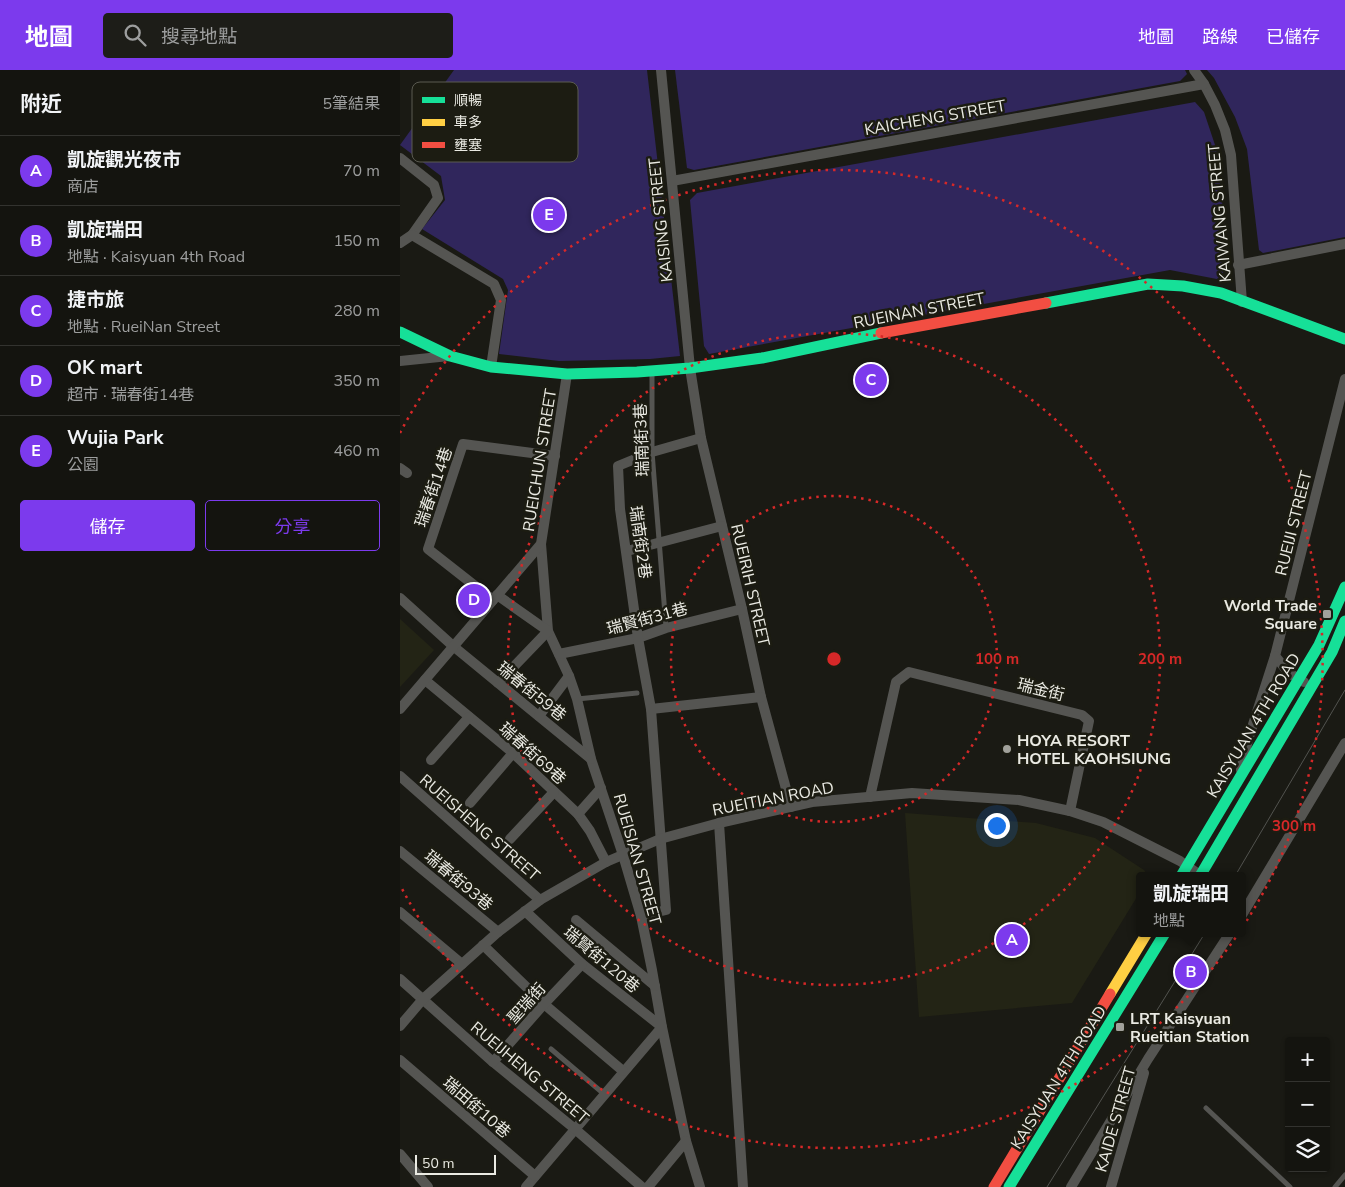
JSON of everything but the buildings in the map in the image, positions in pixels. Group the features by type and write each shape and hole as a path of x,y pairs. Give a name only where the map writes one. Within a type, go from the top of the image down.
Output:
{"street":[{"name":"KAISING STREET","path":"661,70 690,368"},
{"name":"KAIWANG STREET","path":"1194,70 1204,84 1225,130 1231,155 1242,302"},
{"name":"KAICHENG STREET","path":"672,181 1204,84"},
{"path":"400,158 434,185 438,198 412,235 400,243"},
{"path":"412,235 494,284 501,300 491,367"},
{"path":"1238,265 1345,244"},
{"name":"RUEINAN STREET","path":"400,332 450,356 491,367 567,374 652,371 762,358 895,330 1148,284 1183,286 1221,293 1345,340"},
{"path":"400,361 450,356"},
{"name":"RUEIRIH STREET","path":"690,368 701,438 742,609 760,697 791,806"},
{"name":"RUEICHUN STREET","path":"400,709 541,544 567,374"},
{"name":"RUEIJI STREET","path":"1275,656 1345,379"},
{"name":"瑞南街2巷","path":"641,916 666,910 651,709 638,638 620,509 618,466 652,452 701,438"},
{"name":"瑞春街14巷","path":"495,597 428,549 463,444 555,456"},
{"path":"627,551 722,526"},
{"name":"RUEISIAN STREET","path":"541,544 548,631 569,676 577,700 591,758 641,916 686,1141 700,1187"},
{"name":"KAISYUAN 4TH ROAD","path":"1184,872 1300,679 1319,645 1345,587"},
{"path":"495,597 548,631 498,683"},
{"name":"瑞春街59巷","path":"400,598 453,646 591,758"},
{"name":"瑞賢街31巷","path":"559,654 638,638 666,628 742,609"},
{"name":"KAISYUAN 4TH ROAD","path":"1202,872 1332,652 1345,621"},
{"path":"1275,656 1289,673 1312,686"},
{"path":"1239,779 1248,740 1275,656"},
{"name":"瑞金街","path":"870,797 896,682 909,672 1082,715 1089,722 1070,810"},
{"path":"539,716 569,676"},
{"name":"瑞春街69巷","path":"425,680 513,753 578,814 606,862"},
{"path":"651,709 760,697"},
{"path":"431,760 469,717"},
{"path":"1246,907 1345,743"},
{"path":"470,803 513,753"},
{"name":"RUEISHENG STREET","path":"400,776 540,900"},
{"path":"578,814 601,788"},
{"path":"510,839 554,792"},
{"name":"RUEITIAN ROAD","path":"400,1026 423,999 498,932 540,900 606,862 660,839 791,806 812,802 912,793 1019,800 1070,810 1103,822 1188,866 1195,872"},
{"path":"719,823 743,1187"},
{"name":"瑞春街93巷","path":"400,851 498,932"},
{"name":"瑞賢街120巷","path":"525,911 582,964 662,1028"},
{"path":"400,912 462,964"},
{"path":"576,920 655,986"},
{"name":"KAISYUAN 4TH ROAD","path":"994,1187 1145,937"},
{"name":"KAISYUAN 4TH ROAD","path":"1009,1187 1163,937"},
{"path":"1071,1187 1148,1059 1227,937"},
{"path":"483,945 544,1004 623,1071"},
{"name":"聖瑞街","path":"493,1062 582,964"},
{"name":"RUEIJHENG STREET","path":"400,979 493,1062 576,1129 642,1187"},
{"path":"526,1187 623,1071 662,1028"},
{"name":"KAIDE STREET","path":"1111,1187 1148,1059"},
{"name":"瑞田街10巷","path":"400,1060 535,1176"},
{"path":"648,1187 686,1141"},
{"path":"400,1154 428,1187"}],"lane":[{"name":"瑞南街3巷","path":"652,371 652,452 666,628"},
{"path":"577,700 637,693"},
{"path":"551,1049 604,1094"},
{"path":"1206,1108 1290,1187"},
{"path":"1335,1187 1345,1176"}],"shaded area":[{"path":"454,70 647,70 680,356 650,359 559,361 499,354 508,290 503,279 422,229 445,200 441,176 422,162 578,162 578,82 445,82"},
{"path":"675,70 1185,70 1187,74 1180,81 694,170 687,168"},
{"path":"1207,70 1345,70 1345,237 1263,253 1259,250 1247,149 1235,117 1214,78"},
{"path":"1195,102 1204,112 1216,148 1227,245 1222,280 1170,270 709,354 704,346 690,200 697,193"},
{"path":"412,128 412,154 400,145"},
{"path":"400,619 434,650 400,687"},
{"path":"905,813 1036,823 1095,838 1145,872 1136,872 1136,899 1072,1003 919,1017"}],"tram line":[{"path":"1237,872 1345,690"},
{"path":"1047,1187 1203,937"}],"traffic: fast":[{"path":"1046,303 1148,284 1183,286 1221,293 1345,339"},
{"path":"400,332 450,356 491,367 567,374 690,368 762,358 881,333"},
{"path":"1183,872 1319,645 1345,587"},
{"path":"1202,872 1332,652 1345,621"},
{"path":"1009,1187 1163,937"}],"traffic: slow":[{"path":"1110,994 1145,937"}],"traffic: jam":[{"path":"881,333 1046,303"},
{"path":"994,1187 1110,994"}],"place":[{"name":"Wujia Park","path":"549,215"},
{"name":"捷市旅","path":"871,380"},
{"name":"OK mart","path":"474,600"},
{"name":"World Trade Square","path":"1327,614"},
{"name":"HOYA RESORT HOTEL KAOHSIUNG","path":"1007,749"},
{"name":"凱旋觀光夜市","path":"1012,940"},
{"name":"凱旋瑞田","path":"1191,972"},
{"name":"LRT Kaisyuan Rueitian Station","path":"1120,1027"}]}
